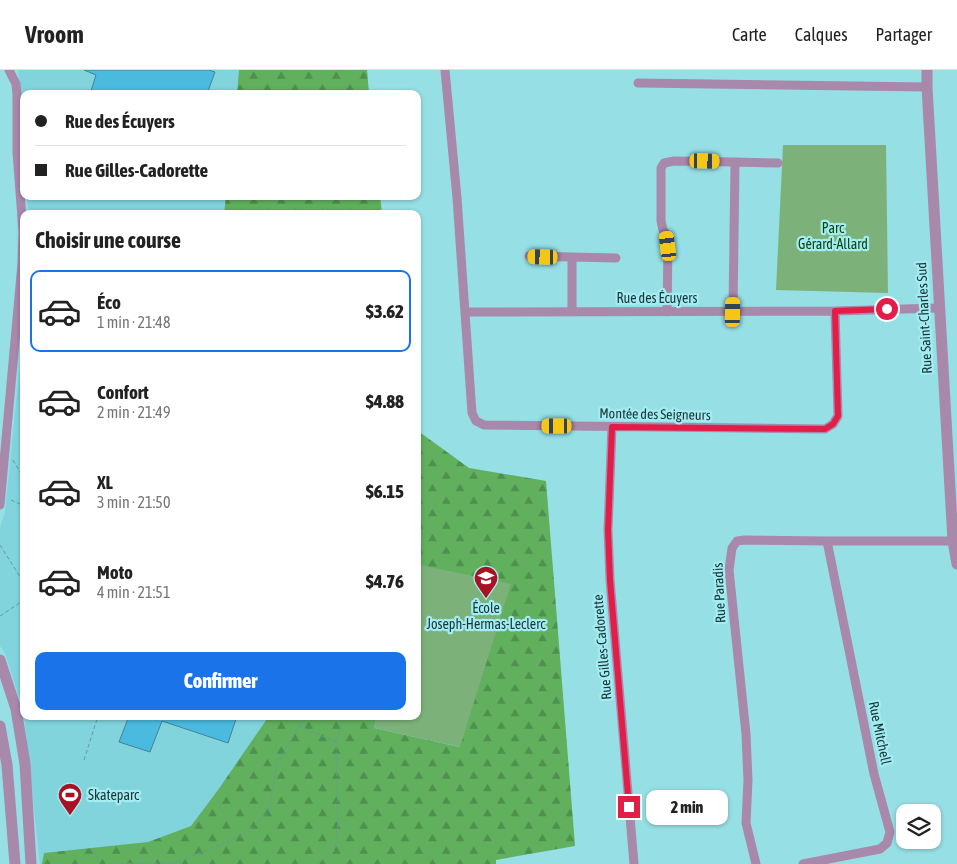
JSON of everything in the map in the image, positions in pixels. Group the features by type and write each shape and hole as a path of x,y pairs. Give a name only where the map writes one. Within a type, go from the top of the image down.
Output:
{"street":[{"path":"9,70 17,89 17,152 20,196"},
{"name":"Montée des Seigneurs","path":"445,70 457,198 472,413 476,421 484,425 825,429 833,424 838,416 835,311"},
{"name":"Rue Saint-Charles Sud","path":"927,70 938,308 957,564"},
{"path":"638,83 927,87"},
{"path":"667,312 668,246 661,221 661,168 664,163 674,160 778,163"},
{"path":"733,312 735,162"},
{"path":"529,256 616,258"},
{"path":"572,258 572,312"},
{"path":"1,501 20,287"},
{"name":"Rue des Écuyers","path":"465,312 733,312 938,308"},
{"name":"Rue Gilles-Cadorette","path":"612,427 608,530 610,580 634,864"},
{"name":"Rue Paradis","path":"756,864 746,822 748,780 746,734 729,570 732,548 737,542 745,540 955,541"},
{"name":"Rue Mitchell","path":"803,864 880,849 887,843 890,832 874,774 827,541"},
{"path":"0,660 16,709 25,764 31,864"},
{"path":"0,726 7,765 15,864"}],"path":[{"path":"6,449 20,473"},
{"path":"1,501 20,505"},
{"path":"0,545 20,577"},
{"path":"0,616 20,603"},
{"path":"84,760 97,720"},
{"path":"108,864 174,863 242,836 268,813 277,764 304,720"},
{"path":"318,864 335,850 338,823 336,742 342,720"},
{"path":"299,726 336,742"},
{"path":"92,848 101,864"}],"shaded area":[{"path":"18,70 367,70 369,90 20,90 20,97"},
{"path":"27,200 380,200 382,210 28,210"},
{"path":"20,364 20,700 5,653 0,646 0,528 5,512"},
{"name":"École Joseph-Hermas-Leclerc","path":"421,433 469,468 546,481 495,858 472,864 40,864 24,720 421,720"}],"green space":[{"path":"239,70 367,70 369,90 237,90"},
{"name":"Parc Gérard-Allard","path":"783,145 886,145 888,293 776,290"},
{"path":"226,200 380,200 382,210 224,210"},
{"name":"École Joseph-Hermas-Leclerc","path":"421,433 469,468 546,481 575,846 496,860 496,864 42,864 44,853 148,842 191,826 266,720 376,720 374,728 459,747 421,565"},
{"path":"421,565 511,584 460,747 374,728 376,720 421,720"}],"building":[{"path":"84,70 209,70 215,72 208,90 91,90 96,75"},
{"path":"127,720 236,720 228,743 162,721 150,752 119,742"}],"place":[{"name":"École Joseph-Hermas-Leclerc","path":"486,599"},
{"name":"Skateparc","path":"70,816"}],"route":[{"path":"629,807 610,580 608,530 612,427 825,429 833,424 838,416 835,311 887,309"}]}
